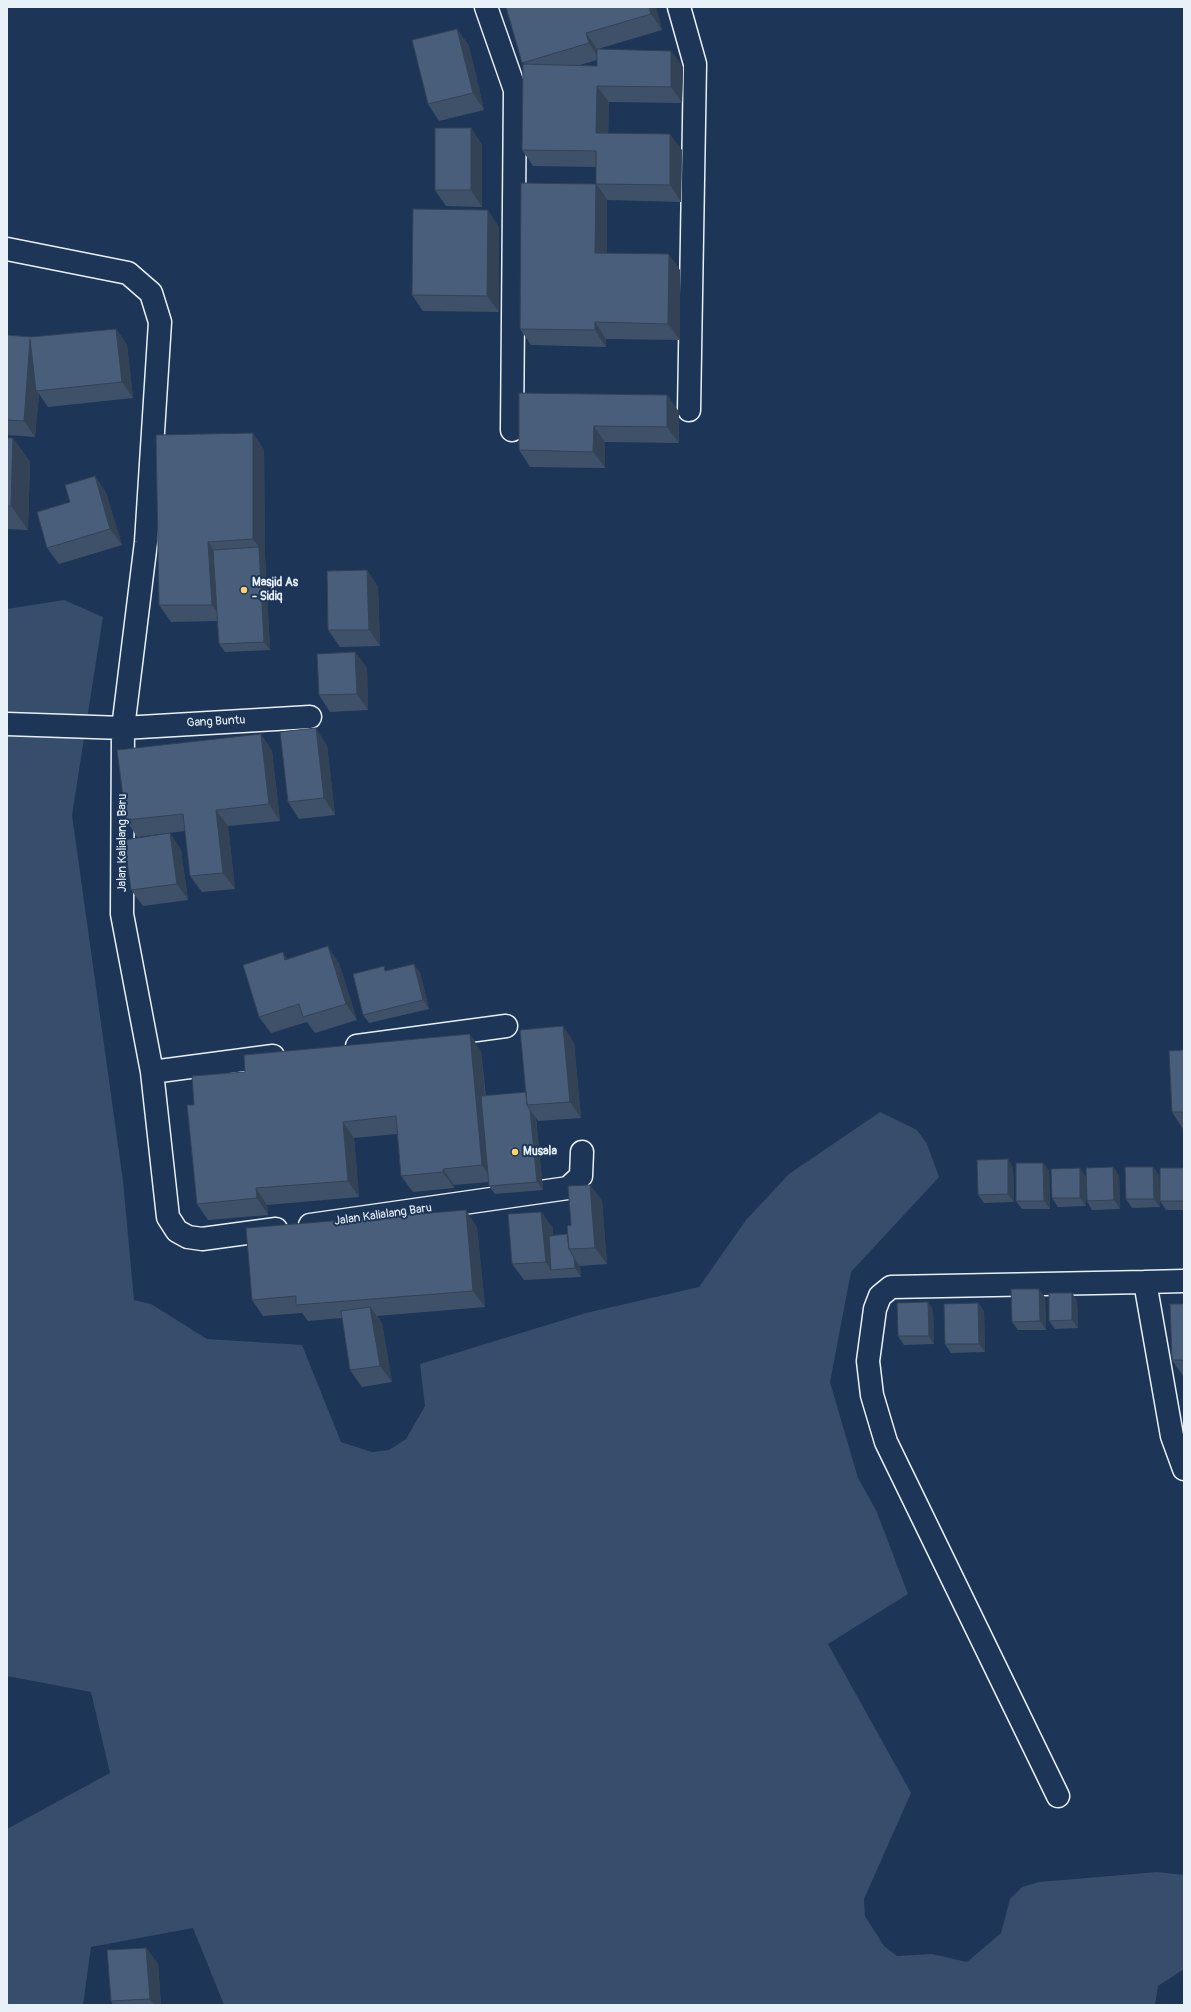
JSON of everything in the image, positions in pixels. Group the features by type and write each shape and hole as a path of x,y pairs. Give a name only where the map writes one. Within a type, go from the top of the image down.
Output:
{"street":[{"path":"486,7 515,90 512,430"},
{"path":"679,7 695,64 689,410"},
{"name":"Jalan Kalialang Baru","path":"7,249 128,273 151,293 160,322 146,542 123,728 122,914 152,1072 168,1217 177,1231 188,1237 202,1239 502,1199 568,1188 581,1176 582,1152"},
{"name":"Gang Buntu","path":"123,728 310,717"},
{"path":"7,724 123,728"},
{"path":"340,1048 506,1026"},
{"path":"152,1072 293,1054"},
{"path":"1146,1282 1172,1436 1184,1469"},
{"path":"1058,1796 886,1442 872,1395 868,1361 875,1309 880,1296 891,1287 1184,1282"}],"shaded area":[{"path":"64,600 103,617 72,815 123,1181 134,1300 151,1304 207,1339 302,1345 341,1442 372,1452 389,1450 406,1439 425,1406 420,1364 586,1313 699,1287 746,1220 789,1174 880,1112 917,1130 927,1144 939,1177 851,1272 830,1382 858,1478 876,1510 908,1594 828,1644 911,1793 864,1899 865,1916 884,1946 897,1956 932,1954 967,1962 1001,1933 1010,1899 1022,1887 1039,1882 1157,1872 1184,1875 1184,1969 1158,1986 1155,2005 224,2005 193,1928 91,1947 83,2005 7,2005 7,1829 110,1773 91,1692 7,1676 7,609"}],"building":[{"path":"506,7 649,7 651,14 586,33 589,43 522,63"},
{"path":"457,29 473,93 428,104 412,40"},
{"path":"597,49 671,51 671,87 597,86 596,133 670,134 670,185 596,184 596,151 522,150 523,64 597,66"},
{"path":"435,128 471,128 471,190 435,190"},
{"path":"521,183 596,184 595,253 669,254 668,324 595,322 595,330 520,329"},
{"path":"413,209 488,210 487,296 412,295"},
{"path":"116,329 122,382 36,391 30,339 24,421 7,420 7,335 31,337"},
{"path":"519,393 667,395 667,427 594,426 593,452 519,450"},
{"path":"253,433 253,539 208,542 212,605 159,605 156,435"},
{"path":"7,438 13,438 11,506 7,506"},
{"path":"95,476 110,529 47,548 37,512 70,502 65,485"},
{"name":"Masjid As - Sidiq","path":"259,547 264,642 219,644 213,550"},
{"path":"367,570 369,630 328,630 327,571"},
{"path":"355,652 357,694 319,695 317,654"},
{"path":"316,728 324,798 288,802 280,732"},
{"path":"261,734 269,804 216,810 223,873 190,876 183,814 126,820 117,750"},
{"path":"170,833 177,884 131,890 124,840"},
{"path":"328,946 346,1004 303,1017 299,1004 259,1017 243,965 283,952 285,960"},
{"path":"414,964 423,1000 363,1015 353,974 384,966 385,971"},
{"path":"563,1026 570,1102 527,1105 520,1030"},
{"path":"470,1034 482,1165 443,1169 443,1172 401,1176 396,1116 343,1122 348,1181 256,1188 257,1198 197,1204 187,1105 194,1105 192,1076 245,1072 244,1055"},
{"path":"1184,1050 1184,1112 1172,1112 1169,1051"},
{"name":"Musala","path":"526,1092 527,1105 530,1110 537,1182 489,1186 481,1096"},
{"path":"1008,1159 1008,1194 978,1195 977,1160"},
{"path":"1016,1163 1043,1163 1044,1201 1016,1201"},
{"path":"1113,1167 1114,1200 1087,1201 1086,1168"},
{"path":"1125,1167 1153,1167 1154,1199 1126,1199"},
{"path":"1080,1168 1080,1198 1052,1198 1051,1169"},
{"path":"1160,1168 1184,1168 1184,1201 1160,1201"},
{"path":"590,1185 595,1248 569,1249 567,1226 571,1225 568,1186"},
{"path":"466,1210 473,1291 296,1305 296,1296 252,1300 246,1228"},
{"path":"541,1212 546,1262 512,1264 508,1214"},
{"path":"567,1234 569,1249 574,1258 575,1268 551,1270 549,1236"},
{"path":"1011,1289 1039,1289 1040,1321 1012,1322"},
{"path":"1049,1293 1072,1293 1072,1320 1049,1321"},
{"path":"928,1302 929,1336 898,1336 897,1303"},
{"path":"978,1303 979,1344 945,1344 944,1304"},
{"path":"1170,1304 1184,1304 1184,1360 1172,1360"},
{"path":"370,1307 380,1366 350,1370 341,1311"},
{"path":"146,1948 150,1999 111,2001 107,1950"}],"place":[{"name":"Masjid As - Sidiq","path":"244,590"},
{"name":"Musala","path":"515,1152"}]}
